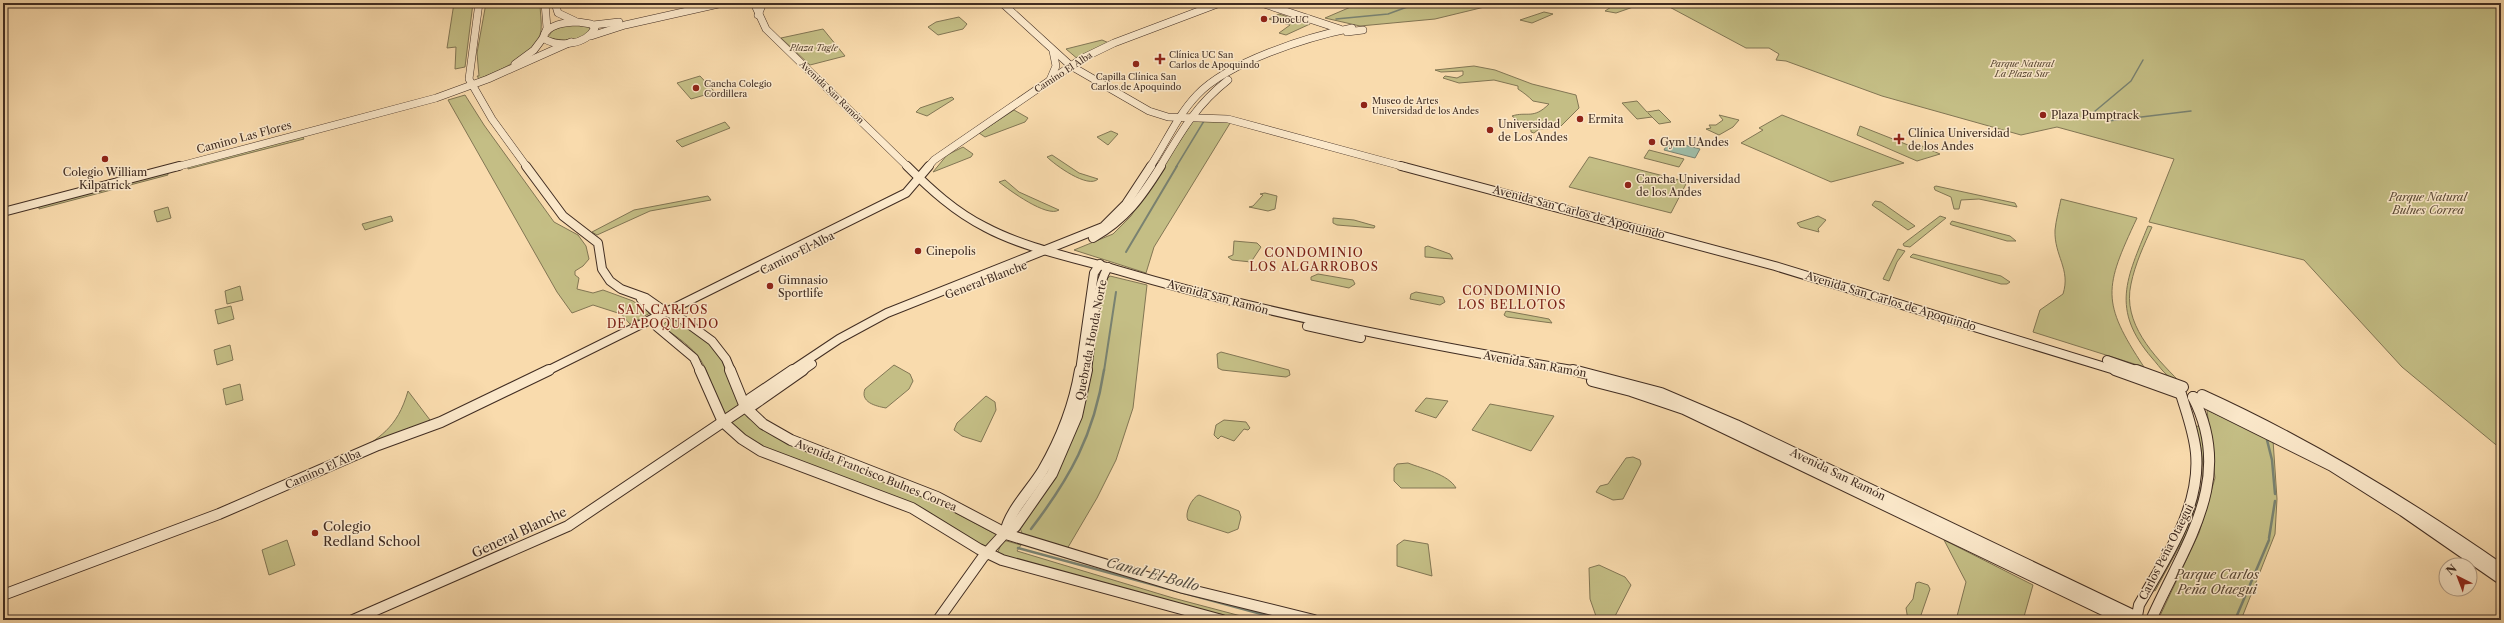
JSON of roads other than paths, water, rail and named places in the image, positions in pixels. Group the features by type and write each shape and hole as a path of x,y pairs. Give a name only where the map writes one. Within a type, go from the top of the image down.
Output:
{"street":[{"name":"Avenida Francisco Bulnes Correa","path":"478,3 470,68 472,86 492,119 563,216 593,237 598,243 605,275 615,285 646,298 718,347 731,370 745,406 763,424 781,435 937,497 1005,533 1183,588 1314,620"},
{"path":"545,3 547,28 544,35 551,43 571,42 625,25 723,3"},
{"path":"555,3 555,10 562,16 578,22 593,25 631,20 709,3"},
{"name":"Avenida San Ramón","path":"754,3 758,15 770,32 920,180 940,205 964,223 1002,241 1298,318 1415,342 1588,373 1666,395 1736,425 2138,618"},
{"path":"758,15 763,3"},
{"name":"Avenida San Carlos de Apoquindo","path":"1002,3 1053,51 1152,113 1215,117 1234,121 1624,222 2035,338 2129,367 2193,395"},
{"name":"Avenida San Carlos de Apoquindo","path":"1009,3 1074,64"},
{"name":"Camino El Alba","path":"3,595 213,517 378,445 441,422 637,328 718,292 904,198 941,155 1074,64 1116,43 1220,3"},
{"path":"1261,3 1342,30"},
{"path":"1278,3 1352,30"},
{"name":"Camino Las Flores","path":"488,79 518,62 544,35 558,25 578,22"},
{"path":"585,37 595,30 593,25"},
{"path":"1188,115 1199,93 1221,77 1305,39 1342,30 1363,30"},
{"path":"1188,115 1210,93 1233,77 1315,40 1352,30"},
{"name":"Camino Las Flores","path":"3,212 436,98 472,86 571,42"},
{"path":"1050,80 1056,66 1053,51"},
{"name":"General Blanche","path":"353,620 560,531 723,422 745,406 750,400 839,339 913,302 1104,233 1124,219 1188,115"},
{"name":"Camino El Alba","path":"670,313 902,195 920,180"},
{"name":"General Blanche","path":"745,406 753,405 822,358 867,331 904,312 1049,252"},
{"name":"Avenida San Ramón","path":"1102,268 1153,286 1325,330 1585,379 1649,396 1738,434 2124,620"},
{"name":"Quebrada Honda Norte","path":"938,620 987,553 1005,533 1015,528 1052,474 1069,437 1088,368 1102,268"},
{"path":"718,292 727,283"},
{"name":"Avenida Francisco Bulnes Correa","path":"631,293 647,305 657,319 657,327 677,342 694,358 723,422 735,434 761,451 912,508 952,530 987,553 1002,560 1222,620"},
{"path":"822,358 839,339"},
{"path":"792,378 809,359"},
{"name":"Carlos Peña Otaegui","path":"2138,618 2139,605 2188,513 2193,496 2198,460 2192,425 2181,391"},
{"path":"2193,395 2283,433 2353,471 2412,508 2501,569"},
{"path":"2193,395 2332,466 2408,514 2501,579"},
{"name":"Carlos Peña Otaegui","path":"2152,620 2206,502 2210,466 2205,428 2193,395"},
{"path":"2192,425 2197,423 2205,428"},
{"path":"2148,588 2154,594 2163,594"}],"waterway":[{"path":"1336,19 1388,14 1418,3"},
{"path":"2094,112 2131,81 2143,60"},
{"path":"2108,121 2191,111"},
{"path":"1176,167 1204,121"},
{"path":"1126,252 1177,166"},
{"path":"1104,371 1116,292"},
{"path":"1031,529 1057,492 1078,455 1094,415 1104,370"},
{"path":"2267,440 2272,460 2275,494"},
{"path":"2269,538 2275,501"},
{"path":"2235,620 2269,540"},
{"name":"Canal El Bollo","path":"1018,548 1283,620"}],"place":[{"name":"DuocUC","path":"1264,19"},
{"name":"Clínica UC San Carlos de Apoquindo","path":"1160,59"},
{"name":"Capilla Clínica San Carlos de Apoquindo","path":"1136,64"},
{"name":"Cancha Colegio Cordillera","path":"696,88"},
{"name":"Museo de Artes Universidad de los Andes","path":"1364,105"},
{"name":"Plaza Pumptrack","path":"2043,115"},
{"name":"Ermita","path":"1580,119"},
{"name":"Universidad de Los Andes","path":"1490,130"},
{"name":"Clínica Universidad de los Andes","path":"1899,139"},
{"name":"Gym UAndes","path":"1652,142"},
{"name":"Colegio William Kilpatrick","path":"105,159"},
{"name":"Cancha Universidad de los Andes","path":"1628,185"},
{"name":"Cinepolis","path":"918,251"},
{"name":"Gimnasio Sportlife","path":"770,286"},
{"name":"Colegio Redland School","path":"315,533"}],"district":[{"name":"CONDOMINIO LOS ALGARROBOS","path":"1314,259"},
{"name":"CONDOMINIO LOS BELLOTOS","path":"1512,297"},
{"name":"SAN CARLOS DE APOQUINDO","path":"663,316"}],"park label":[{"name":"Plaza Tagle","path":"814,47"},
{"name":"Parque Natural La Plaza Sur","path":"2022,68"},
{"name":"Parque Natural Bulnes Correa","path":"2428,203"},
{"name":"Parque Carlos Peña Otaegui","path":"2217,582"}]}
